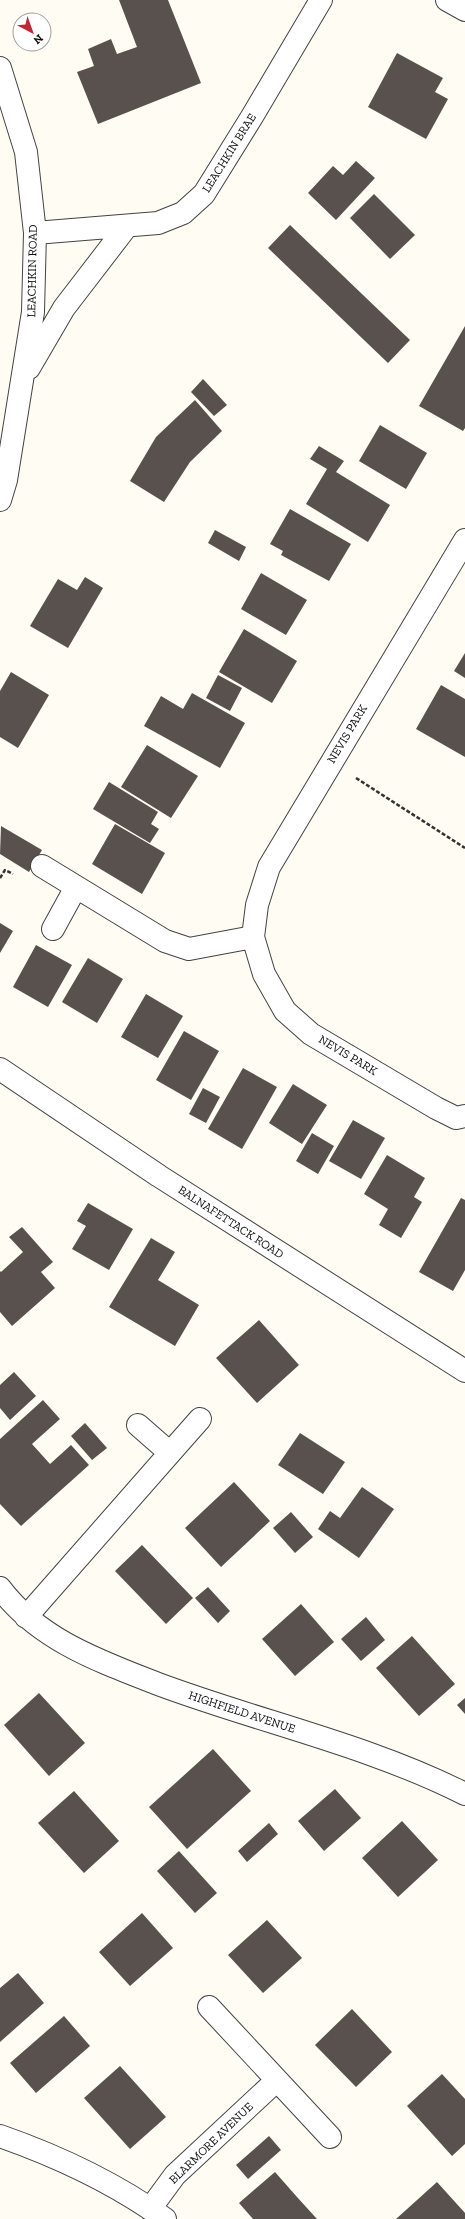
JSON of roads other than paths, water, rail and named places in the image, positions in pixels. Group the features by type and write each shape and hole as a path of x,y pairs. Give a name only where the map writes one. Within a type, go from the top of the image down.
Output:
{"street":[{"name":"LEACHKIN BRAE","path":"35,233 158,223 183,214 204,194 321,0"},
{"path":"447,0 465,10"},
{"name":"LEACHKIN ROAD","path":"0,68 26,152 35,233 34,312 6,480 0,500"},
{"path":"22,380 64,308 127,226"},
{"name":"NEVIS PARK","path":"465,540 268,867 257,904 253,937 264,974 285,1011 311,1034 436,1108 456,1118 465,1116"},
{"path":"42,866 165,941 189,949 253,937"},
{"path":"53,929 76,887"},
{"name":"BALNAFETTACK ROAD","path":"0,1069 159,1176 465,1371"},
{"path":"26,1617 200,1419"},
{"path":"138,1425 170,1453"},
{"name":"HIGHFIELD AVENUE","path":"0,1588 26,1617 58,1640 95,1660 193,1697 398,1763 465,1794"},
{"path":"209,2007 276,2081 330,2137"},
{"name":"BLARMORE AVENUE","path":"0,2136 81,2170 157,2214 175,2175 276,2081"}]}
